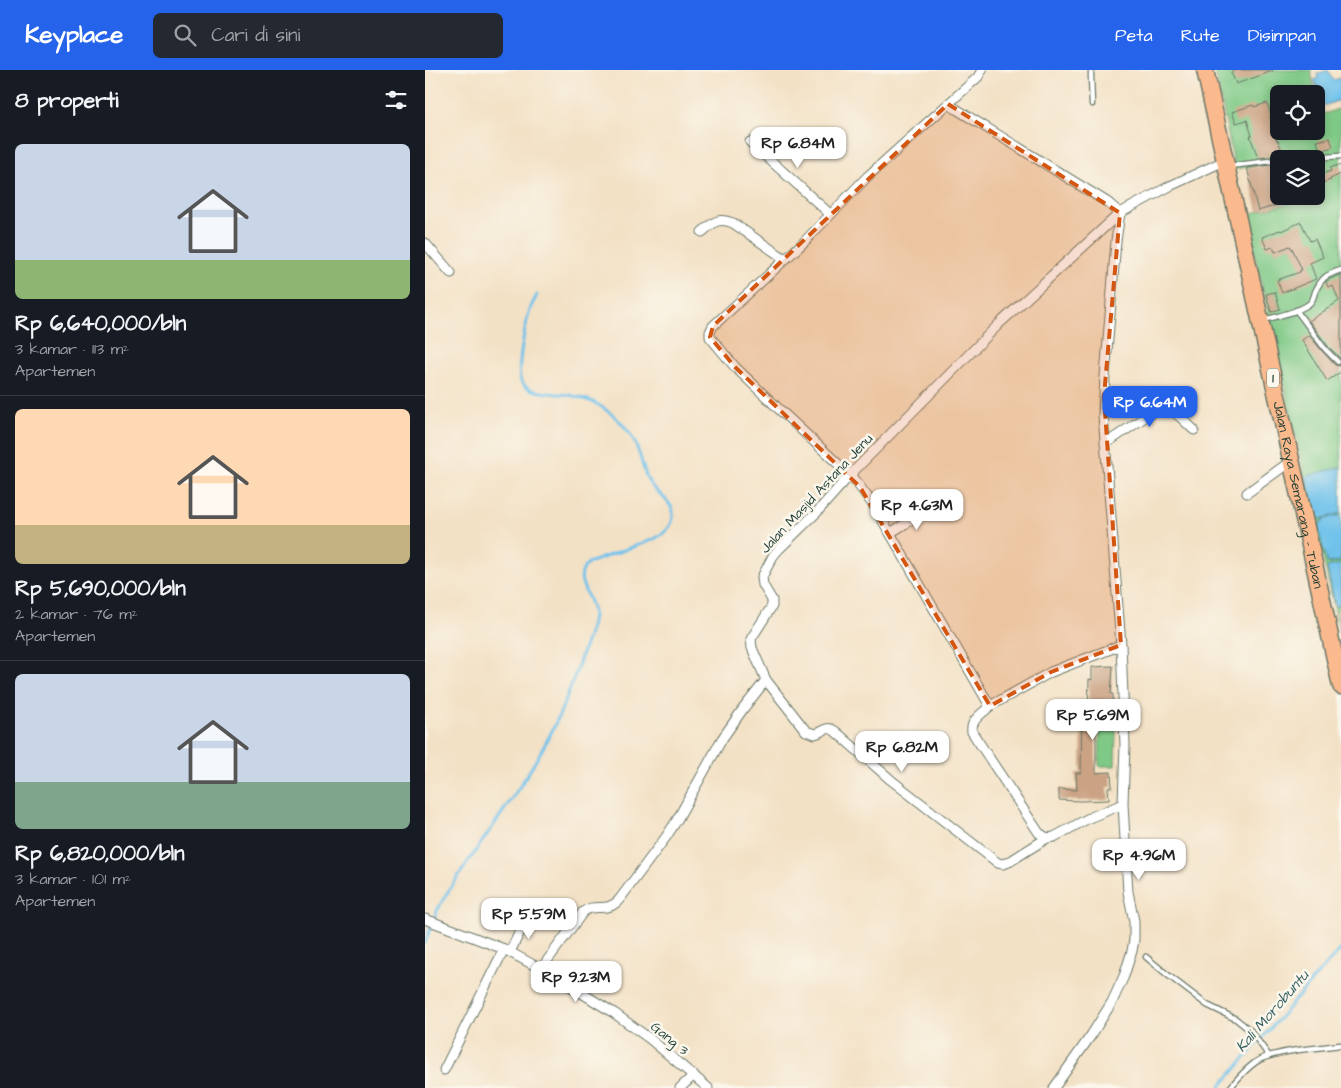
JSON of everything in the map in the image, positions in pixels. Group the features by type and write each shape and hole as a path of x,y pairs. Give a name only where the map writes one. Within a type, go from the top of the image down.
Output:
{"highway":[{"name":"Jalan Raya Semarang - Tuban","path":"1205,70 1341,686"}],"street":[{"path":"983,70 868,176 785,259 713,326 710,332 711,337 735,368 850,475 874,506 990,706"},
{"path":"948,104 1107,202 1120,212 1103,396 1121,646 1125,745 1123,804 1128,892 1134,926 1132,952 1122,982 1096,1028 1054,1088"},
{"path":"750,142 830,214"},
{"name":"Jalan Masjid Astana Jenu","path":"766,680 752,648 751,639 773,604 773,600 763,585 762,577 779,549 999,324 1120,212 1170,186 1225,164"},
{"path":"702,232 719,220 725,220 733,223 785,259"},
{"path":"425,243 451,273"},
{"path":"1105,444 1160,408 1165,407 1173,411 1194,430"},
{"path":"1247,493 1291,461"},
{"path":"890,533 931,508"},
{"path":"1047,838 1039,833 972,732 971,727 975,720 990,706 1051,672 1121,646"},
{"path":"541,968 587,908 610,907 619,900 674,826 722,739 766,680 806,731 815,734 826,728 835,731 891,780 998,863 1009,862 1047,838 1054,837 1089,818 1123,804"},
{"path":"444,1070 507,950 526,918"},
{"name":"Gang 3","path":"425,919 507,950 541,968 650,1039 708,1088"},
{"path":"680,1088 694,1075"}],"lane":[{"path":"1091,70 1092,104"},
{"path":"1325,157 1341,156"},
{"path":"1225,164 1270,161"},
{"path":"1261,321 1296,310 1310,302 1324,277 1341,270"},
{"path":"1296,310 1325,349 1338,362"},
{"path":"1146,957 1207,1005 1236,1019 1251,1031 1269,1056"},
{"path":"1230,1088 1254,1064 1269,1056 1341,1045"}],"highlighted area":[{"path":"948,104 1120,213 1104,396 1121,645 1051,672 990,706 860,487 735,367 710,337 713,326"}],"green space":[{"path":"1215,70 1311,70 1314,85 1270,85 1270,140 1325,140 1325,114 1341,108 1341,467 1306,476 1320,519 1341,513 1341,515 1324,519 1318,525 1329,564 1341,561 1341,564 1327,567 1335,606 1341,605 1341,609 1336,610 1341,638 1246,215 1281,205 1325,205 1325,150 1270,150 1270,163 1235,169"},
{"path":"1100,729 1116,729 1115,766 1099,766"}],"water":[{"path":"1328,70 1333,80 1341,78 1341,102 1340,100 1325,105 1325,85 1316,85 1314,80 1318,78 1317,74"},
{"path":"1341,467 1341,513 1320,519 1315,518 1306,476"},
{"path":"1341,515 1341,561 1327,563 1318,528 1324,520"},
{"path":"1341,564 1341,605 1335,606 1327,567"}],"building":[{"path":"1236,70 1273,71 1236,84 1231,72"},
{"path":"1267,103 1270,112 1270,140 1278,140 1282,150 1270,150 1270,157 1258,158 1250,136 1252,136 1247,120 1236,123 1232,112 1253,105 1254,107"},
{"path":"1330,138 1333,147 1320,150 1317,141"},
{"path":"1270,165 1270,205 1277,205 1258,211 1247,168"},
{"path":"1341,165 1341,174 1325,182 1325,173 1331,171 1330,168"},
{"path":"1301,222 1310,241 1315,239 1323,257 1310,263 1316,279 1282,293 1277,280 1302,270 1290,246 1275,252 1273,247 1267,249 1262,237"},
{"path":"1341,274 1341,359 1328,346 1309,321 1339,301 1333,286 1328,287 1326,282"},
{"path":"1275,292 1280,309 1271,312 1266,294"},
{"path":"1309,335 1335,365 1341,365 1341,372 1327,381 1302,340"},
{"path":"1113,666 1111,694 1113,694 1113,707 1110,707 1110,718 1096,719 1096,773 1111,772 1112,787 1108,787 1109,800 1059,800 1059,789 1077,790 1076,773 1081,773 1082,713 1088,713 1089,679 1092,680 1092,667"}],"waterway":[{"path":"425,943 444,898 528,774 560,714 590,632 593,616 582,582 583,570 588,563 656,538 666,530 673,520 671,507 654,488 645,474 632,437 616,418 589,400 569,395 537,391 526,387 522,383 520,378 520,361 523,340 529,313 537,295"},
{"name":"Kali Morobuntu","path":"1219,1088 1341,949"}]}
